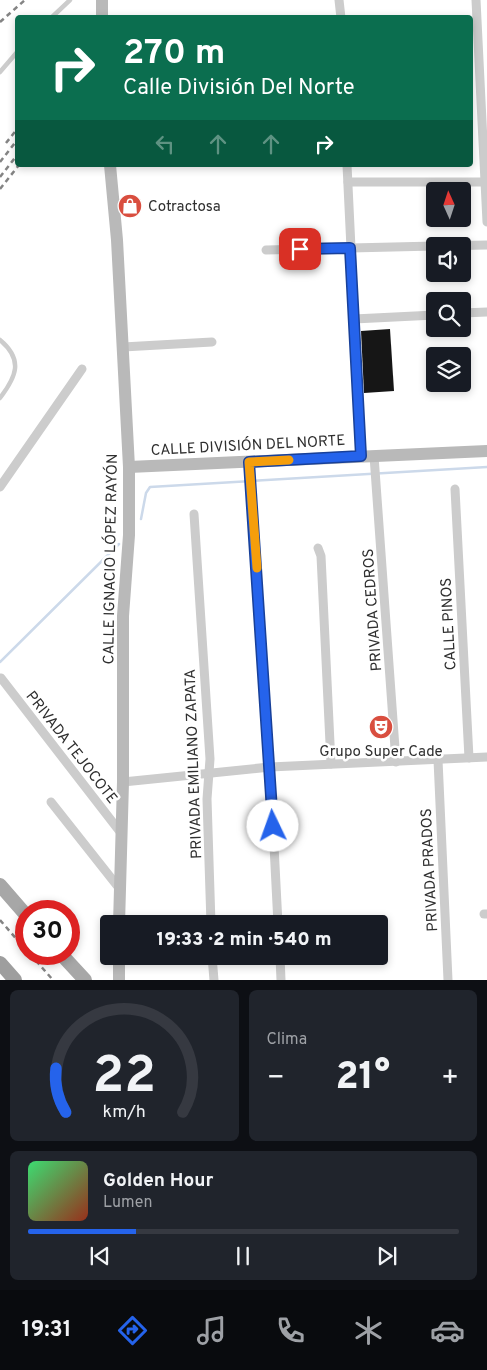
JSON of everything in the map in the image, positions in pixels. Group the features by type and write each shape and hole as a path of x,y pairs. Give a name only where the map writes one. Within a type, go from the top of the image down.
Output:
{"highway":[{"path":"0,963 15,980"}],"main road":[{"path":"102,0 102,15"},
{"name":"CALLE IGNACIO LÓPEZ RAYÓN","path":"110,167 117,240 130,467 129,535 124,616 123,782 119,915"},
{"name":"CALLE DIVISIÓN DEL NORTE","path":"130,467 249,467 361,456 375,460 487,451"},
{"path":"0,885 15,902"},
{"path":"71,965 84,980"},
{"path":"119,965 119,980"}],"street":[{"path":"340,0 340,15"},
{"path":"476,0 483,47 487,222"},
{"path":"347,167 361,456"},
{"path":"348,182 486,182"},
{"path":"471,245 487,245"},
{"path":"266,250 426,246"},
{"path":"471,313 487,312"},
{"path":"354,319 426,315"},
{"path":"123,347 212,342"},
{"path":"0,487 82,369"},
{"name":"PRIVADA CEDROS","path":"375,460 396,762"},
{"path":"249,467 270,767 278,915"},
{"name":"CALLE PINOS","path":"455,489 469,758"},
{"name":"PRIVADA EMILIANO ZAPATA","path":"194,514 210,758 207,793 211,915"},
{"path":"318,548 321,556 325,618 331,764"},
{"name":"PRIVADA TEJOCOTE","path":"1,678 121,833"},
{"path":"123,782 270,767 487,757"},
{"name":"PRIVADA PRADOS","path":"438,760 448,980"},
{"path":"51,802 119,888"},
{"path":"213,965 214,980"},
{"path":"280,965 281,980"}],"lane":[{"path":"54,15 70,0"},
{"path":"0,72 15,54"},
{"path":"0,340 11,352 16,370 11,383 0,398"}],"building":[{"path":"390,329 394,391 364,393 361,331"}],"waterway":[{"path":"141,519 146,493 150,487 487,467"},
{"path":"0,662 119,544"}],"railway":[{"path":"0,22 25,0"},
{"path":"6,143 15,132"},
{"path":"0,162 15,143"},
{"path":"0,177 15,158"},
{"path":"0,189 17,167"},
{"path":"0,920 15,937"},
{"path":"40,965 53,980"}],"slow traffic":[{"path":"257,568 249,462 289,460"}],"place":[{"name":"Cotractosa","path":"130,206"},
{"name":"Grupo Super Cade","path":"381,727"}],"route":[{"path":"273,826 249,462 361,456 350,248 300,249"}]}
